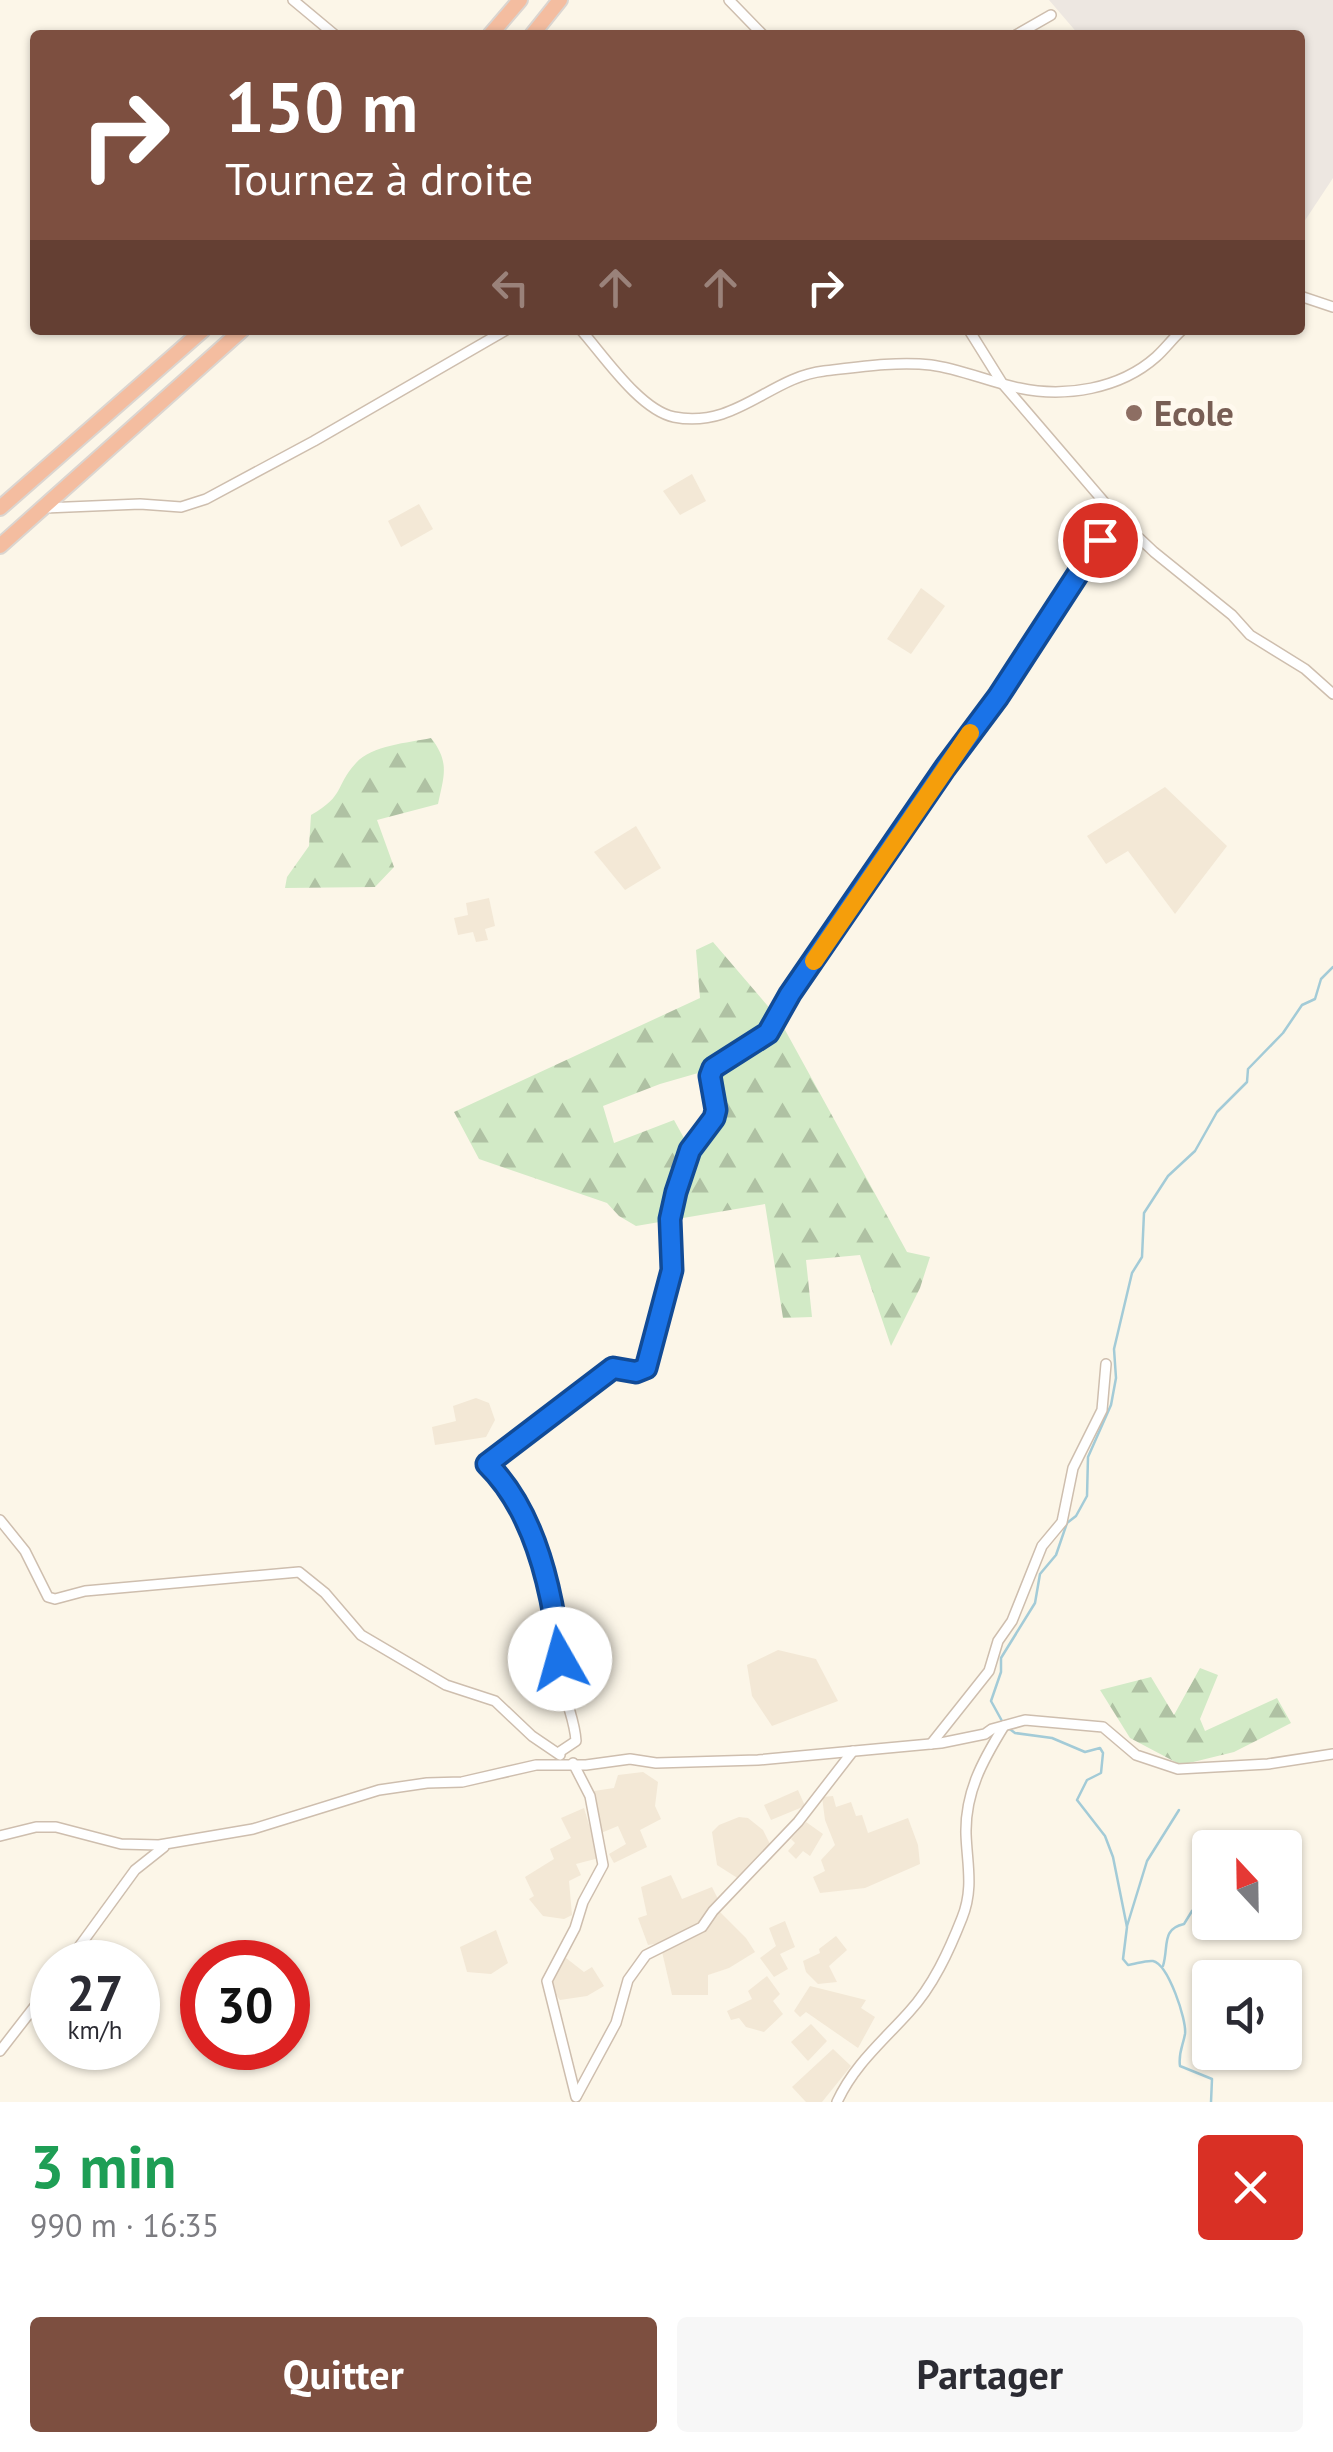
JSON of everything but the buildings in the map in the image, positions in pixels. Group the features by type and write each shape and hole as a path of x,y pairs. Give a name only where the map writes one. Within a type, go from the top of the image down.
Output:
{"highway":[{"path":"494,30 520,0"},
{"path":"536,30 560,0"},
{"path":"0,508 197,335"},
{"path":"0,546 236,335"}],"street":[{"path":"293,0 330,30"},
{"path":"728,0 758,30"},
{"path":"1025,30 1051,15"},
{"path":"1305,298 1333,307"},
{"path":"45,508 140,504 181,507 206,499 307,446 497,335"},
{"path":"585,335 657,412 703,418 740,410 807,374 822,371 927,364 1022,389 1089,390 1133,374 1177,335"},
{"path":"972,335 1002,383 1117,517 1232,615 1250,635 1304,669 1333,694"},
{"path":"558,1753 576,1740 554,1614 524,1518 505,1482 487,1464 613,1368 636,1372 646,1368 672,1270 670,1219 676,1192 690,1150 716,1110 710,1076 713,1068 768,1033 790,994 998,697 1117,517"},
{"path":"931,1744 989,1671 998,1642 1012,1621 1042,1546 1062,1522 1073,1468 1102,1410 1106,1364"},
{"path":"0,1520 25,1551 48,1598 85,1591 299,1572 325,1593 361,1635 446,1685 495,1701 532,1736 576,1765 590,1796 603,1865 583,1902 576,1928 546,1982 577,2099"},
{"path":"0,1836 36,1827 56,1827 121,1844 170,1842 253,1828 380,1790 427,1782 462,1782 536,1766 630,1758 656,1763 758,1760 931,1744 985,1734 1025,1720 1103,1727 1136,1755 1178,1769 1268,1764 1333,1754"},
{"path":"837,2102 859,2062 912,2009 938,1970 964,1914 971,1884 966,1835 972,1786 1004,1726"},
{"path":"577,2099 616,2022 628,1980 646,1955 702,1927 712,1911 798,1822 853,1751"},
{"path":"84,1940 135,1870 170,1842"},
{"path":"0,2051 30,2012"}],"shaded area":[{"path":"1049,0 1333,0 1333,178 1305,220 1305,30 1075,30"},
{"path":"692,474 706,501 680,515 663,491"},
{"path":"419,504 433,529 401,547 388,521"},
{"path":"921,588 945,606 911,654 887,639"},
{"path":"1165,787 1227,846 1175,914 1128,851 1106,864 1087,836"},
{"path":"636,826 661,868 625,890 594,852"},
{"path":"489,898 495,926 485,929 488,940 476,942 473,932 458,935 454,918 468,915 466,903"},
{"path":"476,1398 489,1403 495,1420 486,1437 435,1445 432,1427 456,1421 453,1406"},
{"path":"778,1650 816,1659 838,1701 772,1726 752,1696 747,1665"},
{"path":"643,1772 658,1782 655,1806 661,1819 640,1830 647,1847 614,1863 609,1854 626,1844 618,1826 601,1833 594,1791 614,1788 618,1775"},
{"path":"798,1790 805,1806 771,1820 764,1805"},
{"path":"833,1796 836,1807 851,1802 856,1816 862,1815 868,1833 908,1818 920,1864 865,1888 820,1893 813,1877 825,1871 821,1860 835,1845 825,1820 822,1797"},
{"path":"584,1808 599,1858 576,1864 581,1875 569,1881 572,1915 564,1919 543,1916 529,1899 534,1896 525,1877 554,1859 550,1849 571,1838 561,1818"},
{"path":"739,1817 748,1818 763,1830 771,1846 739,1879 717,1865 712,1832"},
{"path":"806,1822 823,1834 810,1856 803,1851 796,1859 788,1851 795,1843 791,1839"},
{"path":"671,1875 682,1899 712,1887 722,1907 719,1911 755,1952 708,1975 708,1995 672,1995 660,1943 648,1945 638,1918 647,1915 641,1887"},
{"path":"785,1921 795,1947 780,1954 788,1969 774,1977 760,1958 776,1946 769,1928"},
{"path":"496,1930 508,1963 491,1974 467,1972 460,1947"},
{"path":"836,1936 847,1950 829,1966 837,1982 818,1984 806,1972 803,1961 820,1953 819,1949"},
{"path":"566,1958 584,1972 592,1967 604,1986 587,1996 560,2000 550,1987 550,1977"},
{"path":"767,1976 780,1994 773,2001 783,2014 764,2032 746,2027 739,2018 731,2020 727,2011 752,1999 748,1991"},
{"path":"810,1986 866,2000 861,2008 875,2017 858,2048 806,2012 800,2017 794,2011"},
{"path":"811,2024 827,2041 808,2061 791,2042"},
{"path":"833,2049 851,2066 822,2102 806,2102 792,2087"}],"green space":[{"path":"431,738 443,762 438,804 377,820 394,867 375,887 285,888 287,877 309,846 311,815 335,796 356,763 381,748"},
{"path":"713,942 779,1019 907,1252 930,1257 920,1288 891,1346 860,1255 806,1260 812,1317 783,1318 765,1204 636,1226 607,1203 479,1159 454,1112 700,998 696,950","holes":["712,1069 714,1118 690,1149 674,1120 614,1143 603,1106"]},
{"path":"1200,1668 1218,1675 1200,1719 1205,1731 1277,1698 1291,1723 1234,1752 1181,1765 1130,1738 1100,1690 1151,1677 1174,1715"}],"waterway":[{"path":"1002,1721 991,1701 1001,1672 1001,1658 1035,1603 1040,1574 1056,1555 1067,1523 1076,1516 1087,1496 1088,1457 1111,1405 1116,1378 1114,1349 1132,1273 1142,1257 1144,1213 1168,1176 1195,1151 1217,1112 1247,1082 1248,1069 1283,1033 1302,1005 1315,999 1321,979 1333,967"},
{"path":"1007,1727 1015,1733 1052,1738 1085,1752 1100,1748 1103,1753 1101,1773 1087,1780 1077,1800 1105,1836 1113,1857 1127,1927 1123,1959 1128,1965 1153,1961 1165,1972 1185,2027 1180,2066 1212,2079 1211,2102"},
{"path":"1127,1926 1147,1861 1179,1810"},
{"path":"1163,1966 1169,1934 1184,1924 1192,1911"}],"slow traffic":[{"path":"814,961 970,733"}],"place":[{"name":"Ecole","path":"1134,413"}],"route":[{"path":"560,1659 554,1614 524,1518 505,1482 487,1464 613,1368 636,1372 646,1368 672,1270 670,1219 676,1192 690,1150 716,1110 710,1076 713,1068 768,1033 779,1018 790,994 998,697 1100,540"}]}
